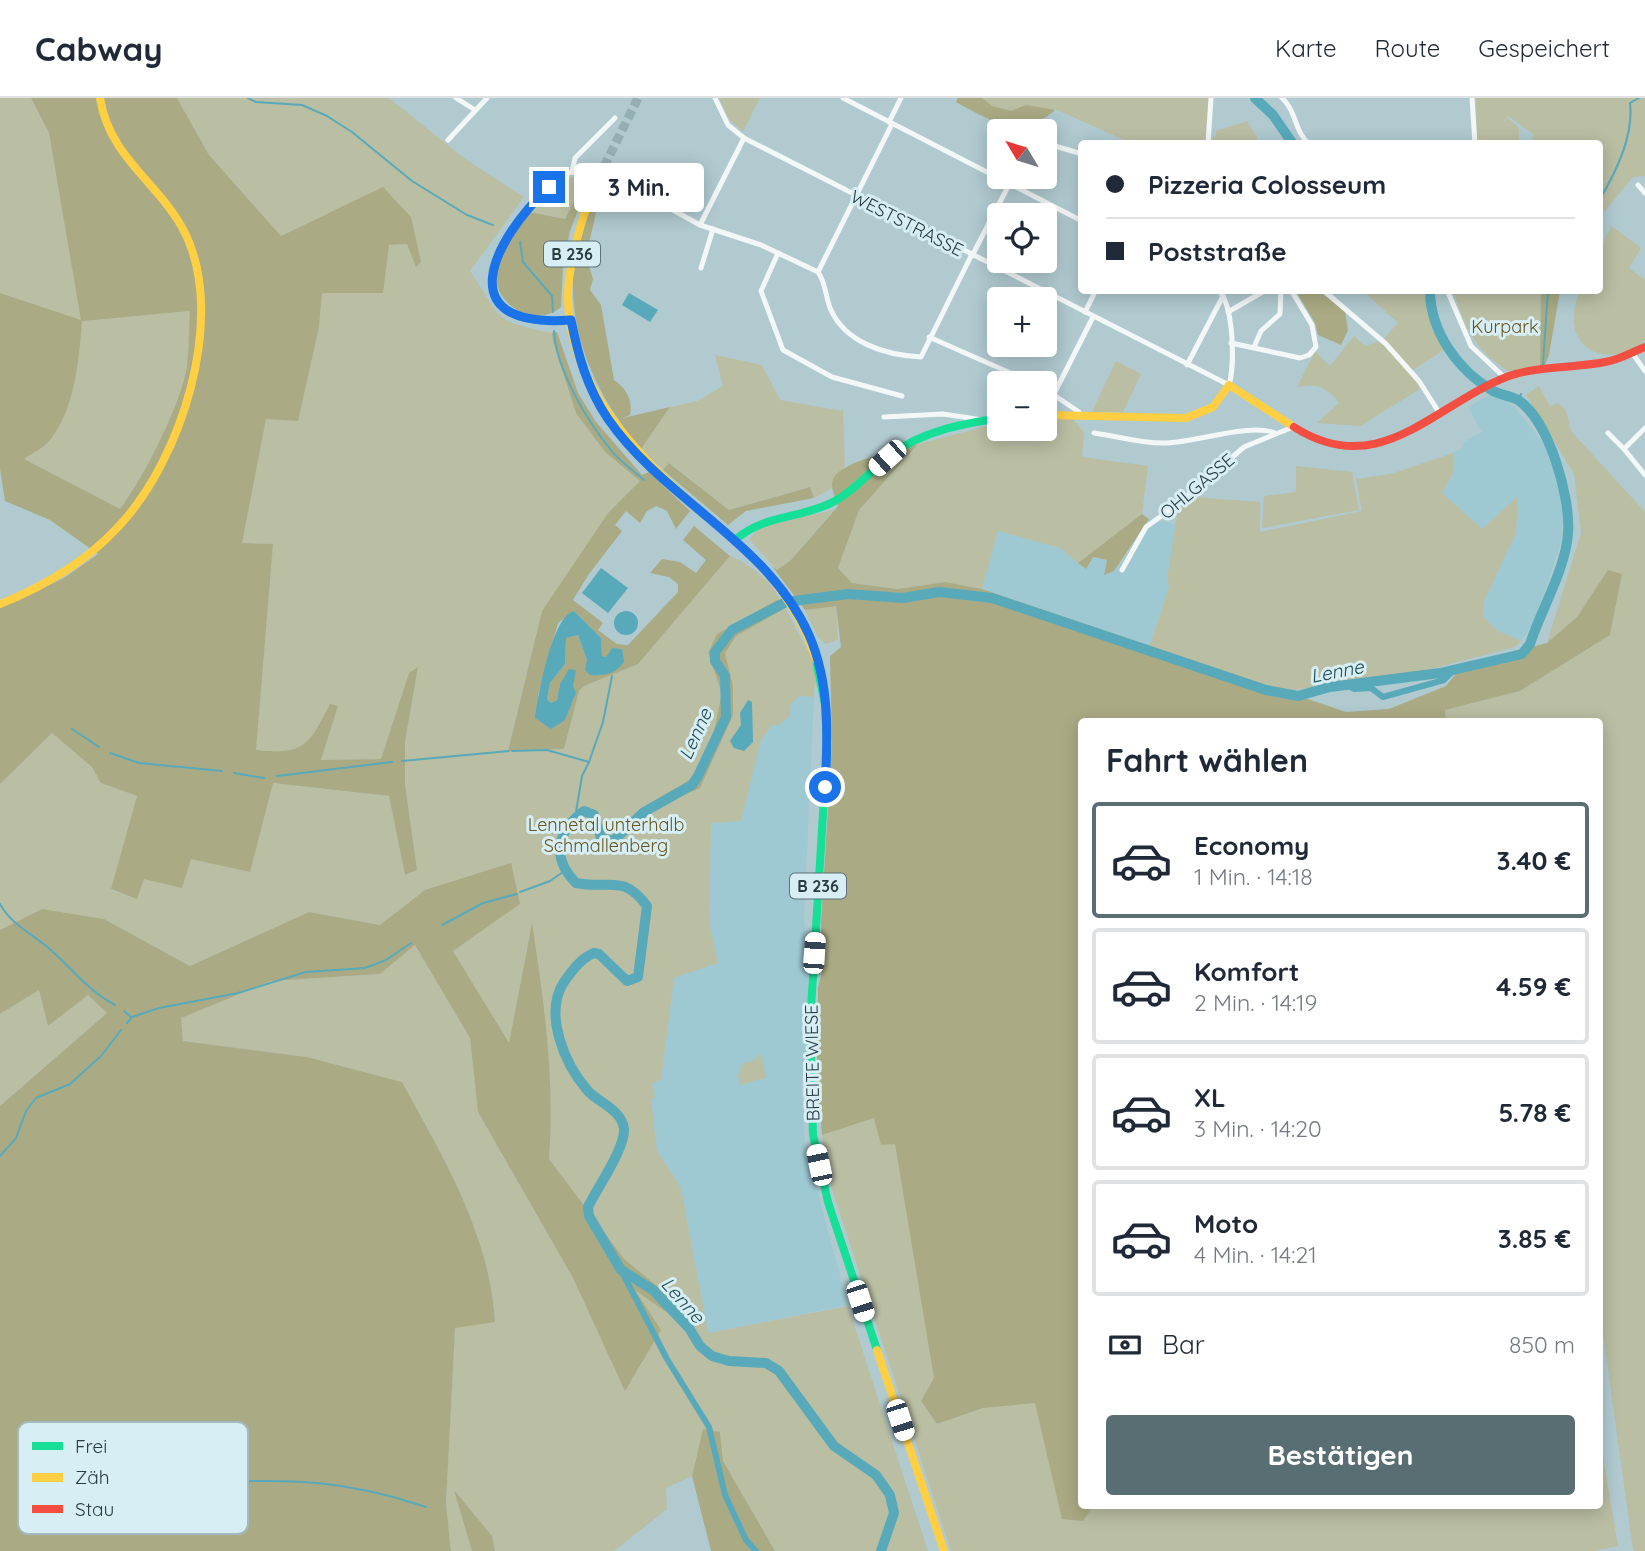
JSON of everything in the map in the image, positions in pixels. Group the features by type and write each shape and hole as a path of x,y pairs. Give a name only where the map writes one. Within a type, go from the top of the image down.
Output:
{"main road":[{"path":"0,604 64,571 102,542 128,516 169,443 198,363 204,311 202,285 194,252 174,213 110,134 100,98"},
{"name":"B 236","path":"592,191 573,247 569,285 571,320 586,378 616,430 641,458 735,540"},
{"path":"1057,415 1186,418 1204,413 1218,403 1229,385 1293,427 1326,441 1360,448 1397,437 1503,380 1536,371 1608,362 1645,347"},
{"path":"735,540 761,520 817,509 837,500 890,456 913,442 986,421"},
{"name":"BREITE WIESE","path":"735,540 767,571 798,613 815,652 825,699 828,748 810,1025 813,1135 828,1202 944,1551"}],"street":[{"path":"456,98 475,110"},
{"path":"448,140 486,98"},
{"name":"WESTSTRASSE","path":"715,98 728,125 744,138 1229,385"},
{"path":"843,98 987,172"},
{"path":"817,272 901,98"},
{"path":"1208,140 1211,98"},
{"path":"1282,98 1293,110 1300,134 1305,140"},
{"path":"1472,98 1475,140"},
{"path":"572,172 574,160 615,118"},
{"path":"700,225 744,138"},
{"path":"1057,147 1078,153"},
{"path":"571,320 521,318 503,306 494,291 491,277 494,259 522,215 562,175 572,172 655,200 700,225 778,253 817,272 836,321 855,340 919,358 923,355 929,337 1007,189"},
{"path":"1638,185 1645,193"},
{"path":"1020,189 1078,219"},
{"path":"701,268 713,229"},
{"path":"778,253 761,291 783,350 832,377 902,396"},
{"path":"1085,312 1094,294"},
{"path":"1228,312 1259,294"},
{"path":"1254,347 1261,331 1280,314 1281,294"},
{"path":"1231,343 1300,358 1313,351 1316,337 1303,307 1294,294"},
{"path":"1328,294 1386,344 1419,381 1440,414"},
{"path":"1449,294 1471,346 1503,380"},
{"path":"1223,296 1228,312 1231,343 1229,385"},
{"path":"1187,365 1223,296"},
{"path":"1057,388 1093,317"},
{"path":"929,337 1006,371"},
{"path":"1633,354 1645,371"},
{"path":"1057,398 1079,412 1079,416"},
{"path":"884,417 949,414 986,421"},
{"name":"OHLGASSE","path":"1122,570 1146,527 1178,505 1239,451 1293,427"},
{"path":"1094,433 1168,443 1260,428 1275,433"},
{"path":"1624,449 1645,428"},
{"path":"1608,433 1645,474"}],"shaded area":[{"path":"1495,392 1516,409 1552,454 1560,483 1564,518 1560,546 1534,622 1521,641 1496,630 1483,616 1484,601 1516,533 1518,497 1482,530 1442,493 1453,473 1453,453 1463,448 1464,442 1482,432 1468,407"},
{"path":"1149,519 1176,524 1167,578 1169,587 1149,646 982,589 998,531 1060,548 1086,569 1093,557 1107,560 1105,574 1114,571 1123,561"},
{"path":"790,695 814,697 804,914 810,1025 801,1085 805,1146 848,1305 708,1333 681,1188 655,1148 646,1087 661,1080 674,977 718,963 709,922 711,822 765,725"}],"green space":[{"path":"0,98 31,98 49,133 82,320 191,311 187,366 177,400 149,461 119,510 24,459 49,442 81,321 0,293"},
{"path":"31,98 177,98 209,155 281,236 383,187 411,217 421,262 416,267 407,244 389,245 383,293 322,293 319,327 298,421 266,419 242,543 273,544 256,750 285,751 304,744 330,704 338,706 321,760 381,759 409,673 418,667 405,742 405,784 417,870 405,875 389,796 273,783 250,872 191,859 182,888 144,879 137,899 111,889 137,796 101,783 92,767 52,733 0,784 0,608 64,578 98,554 50,520 5,501 0,469 0,293 81,320 49,133","holes":["190,311 187,366 177,400 150,460 120,509 24,459 47,443 65,414 74,383 82,321"]},
{"name":"Lennetal unterhalb Schmallenberg","path":"177,98 389,98 465,159 524,197 470,271 500,315 518,325 552,333 576,413 605,452 640,481 608,513 542,611 508,750 564,749 579,691 584,686 638,664 730,556 757,572 775,591 811,656 817,675 814,697 799,696 790,705 790,716 779,725 772,725 761,740 741,821 711,823 709,922 718,963 674,978 661,1080 652,1084 655,1098 651,1099 657,1151 681,1188 708,1333 848,1306 928,1551 775,1551 723,1461 720,1432 703,1429 692,1476 666,1488 667,1509 614,1551 495,1551 492,1536 455,1492 472,1551 451,1551 446,1504 455,1327 495,1321 484,1258 462,1197 448,1168 402,1082 307,1057 183,1041 180,1018 271,981 380,974 415,945 470,1038 478,1112 573,1278 625,1390 643,1361 640,1345 543,1176 530,931 509,1044 453,951 520,904 425,890 380,925 309,912 190,966 104,919 42,909 0,930 0,784 52,733 92,767 101,783 137,796 111,890 136,898 144,879 191,859 273,783 389,796 405,875 417,870 405,784 405,742 418,668 409,673 381,759 321,760 338,706 320,730 304,744 285,751 255,750 273,544 241,543 266,418 297,421 319,327 322,293 388,245 407,244 416,266 421,261 383,188 280,236 209,155"},
{"path":"719,98 760,98 743,132 729,119"},
{"path":"958,98 1209,98 1205,140 1124,140 1055,109 1043,119 990,119 956,102"},
{"path":"958,98 982,98 992,106 1011,111 1026,105 1055,110 1042,119 989,119 956,102"},
{"path":"1476,98 1645,98 1645,176 1633,177 1603,213 1603,140 1532,140 1533,134 1508,116 1500,126 1508,118 1519,128 1519,140 1477,140"},
{"path":"1247,121 1256,140 1213,140 1216,131"},
{"path":"572,177 590,180 579,191 565,219 530,212 563,181"},
{"path":"590,180 570,231 563,265 561,307 540,316 518,311 509,304 497,285 497,265 504,248 530,212 565,219 579,191"},
{"path":"599,184 650,200 649,211 627,202 599,200 586,256 593,279 590,290 601,305 614,380 629,399 630,415 623,418 670,407 641,449 618,419 600,388 576,323 573,289 575,255 584,219"},
{"path":"1611,226 1641,248 1629,268 1645,280 1645,341 1613,354 1599,353 1587,347 1579,338 1574,325 1574,309 1579,294 1603,294 1603,243"},
{"path":"1298,294 1323,294 1345,311 1348,330 1341,345 1318,335 1315,323"},
{"path":"1366,294 1425,294 1432,329 1444,350 1411,371 1420,389 1360,426 1317,423 1339,403 1321,388 1297,387 1315,351 1330,366 1354,336 1365,346 1383,340 1398,323"},
{"name":"Kurpark","path":"1454,294 1541,294 1540,366 1508,371 1479,346 1462,316"},
{"path":"1541,294 1559,294 1549,355 1545,365 1540,366"},
{"path":"557,332 578,393 596,422 642,475 649,472 690,511 676,529 667,511 656,506 647,511 640,523 626,511 615,525 622,531 573,600 603,623 598,630 617,644 628,645 678,592 678,584 669,577 650,573 662,559 680,562 696,573 706,560 683,540 694,526 730,556 638,664 584,686 579,691 564,749 508,751 542,611 608,513 640,481 605,452 576,413 552,333","holes":["574,611 601,638 602,656 606,657 587,660 578,635 566,638 565,664 550,683 547,699 551,703 557,700 560,684 576,693 565,719 551,729 538,695 558,623"]},
{"path":"715,355 762,365 780,400 843,411 845,466 834,478 832,488 814,498 809,487 729,510 670,463 663,470 641,449 670,407 697,401 723,386"},
{"path":"1116,361 1141,374 1123,412 1092,412"},
{"path":"1539,386 1550,406 1558,403 1566,410 1571,431 1645,512 1645,1551 1634,1551 1632,1543 1603,1333 1603,718 1446,718 1445,710 1520,691 1610,635 1622,574 1608,571 1577,617 1547,643 1581,533 1574,474 1526,395"},
{"path":"1057,419 1073,419 1084,432 1082,457 1148,466 1142,514 1078,563 1060,548 998,531 982,589 945,582 897,589 852,583 838,568 859,510 918,444 987,426 987,441 1057,441"},
{"path":"918,444 859,510 838,568 852,583 897,589 945,582 982,589 1346,712 1389,709 1446,686 1464,664 1547,643 1577,617 1608,570 1622,574 1610,635 1520,691 1445,710 1446,718 1078,718 1078,1509 1091,1509 1083,1521 1062,1519 1035,1403 983,1408 937,1424 921,1401 934,1378 895,1144 881,1145 874,1118 822,1135 817,1077 818,988 822,972 821,922 832,744 830,656 841,647 836,606 805,610 772,566 777,570 791,560 838,506 832,486 838,473 858,462"},
{"path":"1453,453 1453,473 1442,493 1482,529 1518,496 1516,533 1484,601 1483,616 1496,630 1521,641 1515,647 1377,683 1279,691 1149,647 1169,587 1167,579 1178,508 1194,497 1260,502 1260,532 1362,511 1356,479 1391,474"},
{"path":"669,463 729,510 810,487 814,498 746,511 728,525 663,470"},
{"path":"1296,466 1352,472 1359,510 1262,528 1264,496 1296,492"},
{"path":"835,508 791,560 777,570 750,540 756,531 765,525"},
{"path":"1142,514 1149,519 1114,571 1104,575 1107,560 1093,557 1086,569 1078,563"},
{"path":"777,600 782,610 736,636 725,653 733,686 733,715 700,788 662,805 657,799 693,778 711,745 722,693 708,653 717,634"},
{"path":"836,605 838,639 826,644 818,637 805,610"},
{"path":"511,863 520,904 453,951 509,1043 532,923 549,1070 549,1159 624,1259 668,1295 666,1312 635,1290 661,1330 625,1391 573,1278 478,1112 470,1038 415,945 380,974 271,981 181,1018 183,1041 307,1057 402,1082 462,1197 484,1258 495,1322 455,1328 446,1504 451,1551 0,1551 0,1106 107,1013 88,995 48,1026 39,990 0,1014 0,930 42,909 104,919 190,966 309,912 380,925 425,890"},
{"path":"39,990 48,1025 88,995 107,1013 0,1106 0,1014"},
{"path":"761,1054 766,1078 740,1085 738,1076 743,1063 753,1061"},
{"path":"874,1118 895,1144 913,1237 934,1379 921,1401 937,1424 983,1408 1035,1402 1083,1521 1091,1509 1603,1509 1603,1455 1618,1546 1594,1551 951,1551 829,1180 822,1135"},
{"path":"703,1429 720,1432 723,1461 775,1551 711,1551 692,1476"},
{"path":"454,1490 492,1536 495,1551 472,1551"}],"water":[{"path":"629,293 658,310 650,322 622,305"},
{"path":"601,568 628,588 608,613 582,593"},
{"path":"574,611 601,638 602,656 606,657 612,648 622,649 624,662 609,673 590,675 585,670 587,660 578,635 566,638 565,664 550,683 547,699 551,703 557,700 560,684 569,669 576,670 573,686 576,693 565,720 551,729 535,718 539,693 553,641 566,616"},
{"path":"626,611 637,618 638,623 631,634 626,635 615,628 614,623 621,612"},
{"path":"748,700 752,702 753,742 744,751 734,748 730,741 741,725 740,713"}],"waterway":[{"path":"248,98 256,102 302,105 327,116 352,132 412,181 467,215 493,225"},
{"name":"Lenne","path":"1255,98 1273,115 1290,140"},
{"path":"1603,194 1618,165 1626,141 1631,115 1630,103 1639,98"},
{"path":"520,242 523,262 552,296 553,312"},
{"name":"Lenne","path":"881,1551 894,1513 890,1495 876,1475 834,1446 779,1371 766,1363 729,1361 712,1356 700,1346 689,1328 653,1290 621,1270 589,1216 588,1207 620,1147 624,1129 619,1117 588,1091 565,1054 556,1024 558,995 574,969 594,953 599,954 627,981 638,977 647,906 630,889 623,886 576,883 568,874 560,855 563,836 584,811 594,815 601,838 613,841 644,812 692,785 726,717 725,676 715,661 715,652 732,630 786,602 848,594 903,598 939,592 992,598 1266,690 1298,696 1330,687 1440,673 1522,654 1530,644 1563,560 1568,518 1562,481 1548,442 1529,410 1518,400 1493,391 1480,382 1448,348 1435,321 1430,294"},
{"path":"1543,364 1548,294"},
{"path":"554,331 560,362 583,410 615,454 644,480"},
{"name":"Lenne","path":"1518,401 1521,394"},
{"path":"1347,685 1354,689 1371,688 1383,697 1444,680 1455,669"},
{"path":"589,762 603,722 612,676"},
{"path":"72,729 99,747"},
{"path":"512,751 547,750 589,762 582,776 575,818"},
{"path":"402,761 509,751"},
{"path":"110,753 139,763 222,771"},
{"path":"277,776 392,762"},
{"path":"234,773 264,778"},
{"path":"520,892 550,881 566,870"},
{"path":"442,925 483,903 517,894"},
{"path":"0,904 17,924 46,946 89,987 115,1005"},
{"path":"127,1023 132,1017 159,1008 238,993 306,972 365,968 386,960 411,943"},
{"path":"124,1011 131,1017"},
{"path":"0,1156 16,1138 26,1111 36,1098 70,1084 101,1056 121,1030"},
{"path":"621,1270 667,1359 709,1427 725,1495 746,1540 756,1551"},
{"path":"248,1482 291,1481 343,1486 426,1507"}],"tunnel":[{"path":"592,191 638,98"}],"traffic: fast":[{"path":"735,540 757,526 817,509 838,499 904,446 930,434 987,420"},
{"path":"816,660 825,705 827,748 810,1025 813,1135 828,1202 877,1350"}],"traffic: slow":[{"path":"0,604 64,572 93,551 119,526 141,498 161,465 191,388 199,347 201,307 197,269 186,235 176,217 114,138 100,98"},
{"path":"592,191 578,234 569,279 569,311 574,342 585,372 618,427 639,452 763,568 793,609 816,660"},
{"path":"1057,415 1186,418 1213,407 1229,385 1294,427"},
{"path":"877,1350 944,1551"}],"traffic: jam":[{"path":"1294,427 1325,442 1353,446 1380,442 1406,433 1482,388 1509,376 1532,370 1610,361 1645,347"}],"route":[{"path":"549,187 522,215 499,248 492,270 496,296 503,306 521,318 535,321 571,320 586,378 616,430 641,458 726,531 780,586 798,613 819,665 827,723 825,787"}]}
